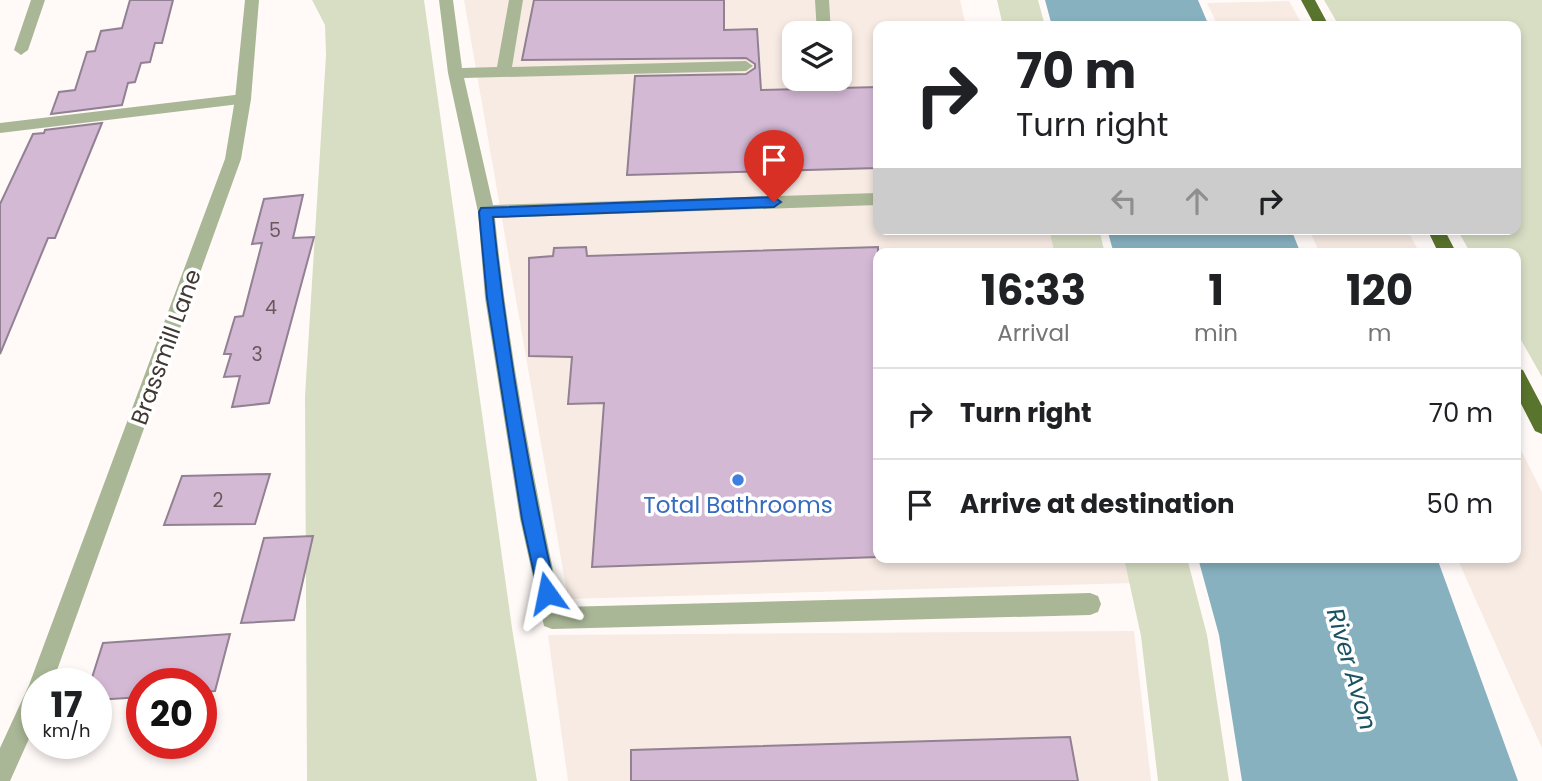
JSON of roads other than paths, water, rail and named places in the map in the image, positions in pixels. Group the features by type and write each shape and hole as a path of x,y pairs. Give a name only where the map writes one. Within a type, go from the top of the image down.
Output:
{"highway":[{"path":"1308,0 1319,21"},
{"path":"1521,385 1542,425"}],"street":[{"name":"Brassmill Lane","path":"46,668 233,159 243,99 252,0"},
{"path":"446,0 455,74 486,212 498,324 531,519 552,618 1090,604"},
{"path":"504,72 516,0"},
{"path":"822,0 823,21"},
{"path":"455,74 746,66"},
{"path":"0,128 243,99"},
{"path":"486,212 873,199"},
{"path":"0,776 21,729"}],"lane":[{"path":"21,50 38,0"}],"water":[{"path":"1045,0 1198,0 1207,21 1051,21"},
{"path":"1109,235 1293,235 1299,248 1112,248"},
{"name":"River Avon","path":"1199,563 1439,563 1518,781 1242,781 1219,635"}],"place":[{"name":"Total Bathrooms","path":"738,480"}]}
